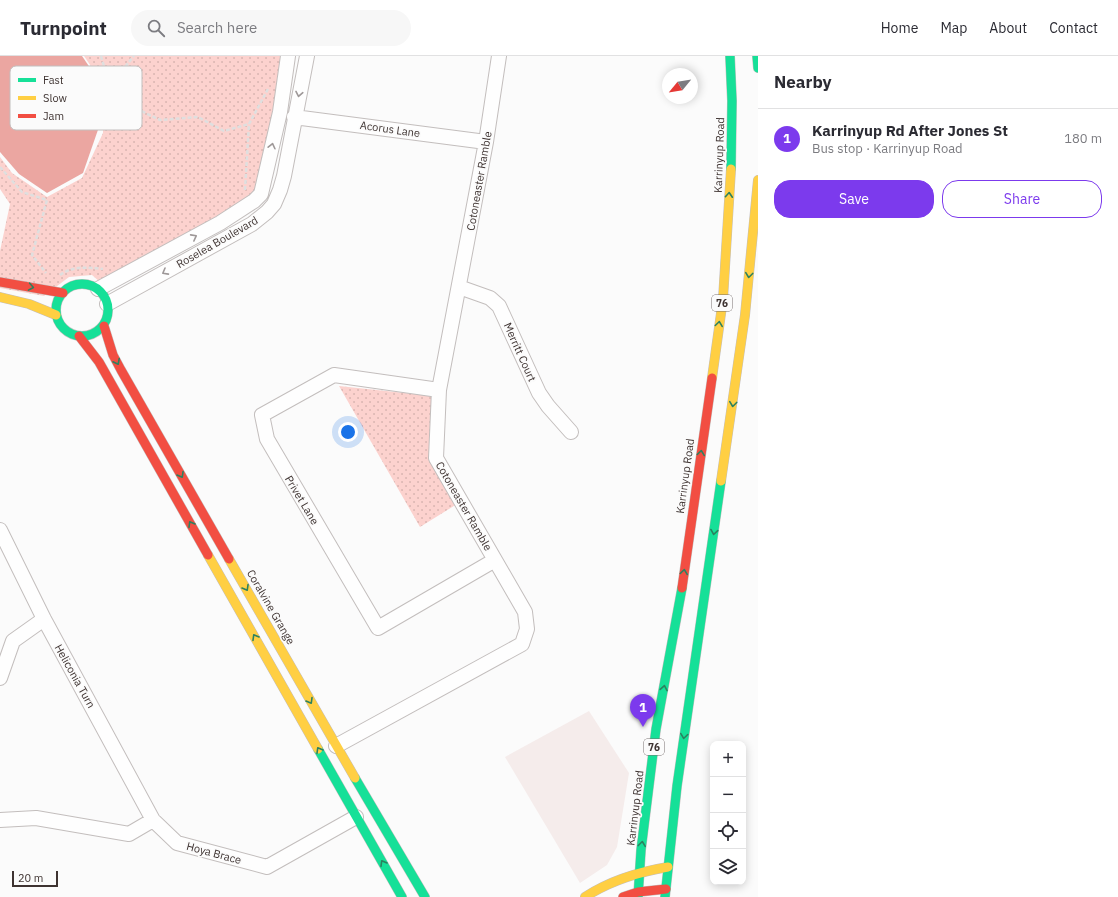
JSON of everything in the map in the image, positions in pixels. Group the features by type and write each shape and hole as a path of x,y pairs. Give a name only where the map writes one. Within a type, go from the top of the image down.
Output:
{"main road":[{"name":"Karrinyup Road","path":"638,894 656,729 688,547 723,299 732,161 730,56"},
{"path":"757,56 758,68"},
{"name":"76","path":"666,893 693,669 726,459 753,244 758,180"},
{"path":"0,282 63,293"},
{"path":"104,326 97,332 88,336 70,334 59,324 56,315 57,303 67,289 80,284 89,285 98,289 104,295 108,304"},
{"path":"0,297 29,304 56,315"},
{"name":"Coralvine Grange","path":"108,304 108,318 104,326 113,355 121,370 336,746 425,897"},
{"path":"79,336 99,362 402,897"},
{"path":"688,547 698,522 706,468 712,458 726,459"},
{"path":"585,897 610,882 640,872 668,867"},
{"path":"624,897 638,894 666,893"}],"street":[{"name":"Roselea Boulevard","path":"98,289 220,223 254,201 261,194 280,112 288,56"},
{"name":"Roselea Boulevard","path":"108,304 252,224 267,212 274,204 284,176 306,56"},
{"name":"Cotoneaster Ramble","path":"336,746 522,644 528,629 525,612 436,458 440,390 486,142 500,56"},
{"name":"Acorus Lane","path":"294,117 486,142"},
{"name":"Merritt Court","path":"459,287 490,298 499,306 539,393 571,432"},
{"name":"Privet Lane","path":"440,390 334,375 262,415 266,439 378,628 495,560"},
{"name":"Heliconia Turn","path":"0,530 44,619 153,820"},
{"path":"0,678 13,641 44,619"},
{"name":"Hoya Brace","path":"153,820 177,843 267,867 356,817"},
{"path":"0,820 36,818 129,834 153,820"}],"path":[{"path":"101,56 104,66"},
{"path":"126,66 134,56"},
{"path":"240,195 245,190 249,124 269,87"},
{"path":"142,112 160,120 198,118 224,131 249,124"},
{"path":"0,167 22,192 48,200 32,255 48,275"},
{"path":"58,276 64,272 85,267 108,270"}],"shaded area":[{"path":"0,56 82,56 89,66 10,66 10,130 98,130 83,173 47,193 19,174 0,152"},
{"path":"84,56 288,56 259,193 109,290 92,275 69,277 44,296 0,288 0,251 10,204 0,189 0,157 12,173 47,197 82,178 103,133 103,130 142,130 142,66 91,66"},
{"path":"339,386 433,396 430,459 457,504 420,527"},
{"path":"589,711 629,773 617,847 607,865 580,883 505,757"}],"traffic: fast":[{"path":"730,56 732,101 731,169"},
{"path":"757,56 758,68"},
{"path":"77,284 87,284 97,288 104,295 108,305 108,310 108,315 104,325 97,332 87,336 77,336 67,332 60,325 56,315 56,305 60,295 67,288 77,284"},
{"path":"665,897 677,786 721,481"},
{"path":"638,897 641,850 656,729 682,588"},
{"path":"318,749 402,897"},
{"path":"355,778 425,897"}],"traffic: slow":[{"path":"712,378 723,299 731,169"},
{"path":"721,481 745,315 758,180"},
{"path":"0,297 29,304 56,315"},
{"path":"208,555 318,749"},
{"path":"229,559 355,778"},
{"path":"585,897 615,881 646,871 668,867"}],"traffic: jam":[{"path":"0,282 63,293"},
{"path":"104,326 113,355 121,370 229,559"},
{"path":"79,336 99,362 208,555"},
{"path":"682,588 712,378"},
{"path":"623,897 638,892 666,889"}],"place":[{"name":"Karrinyup Rd After Jones St","path":"643,727"}]}
